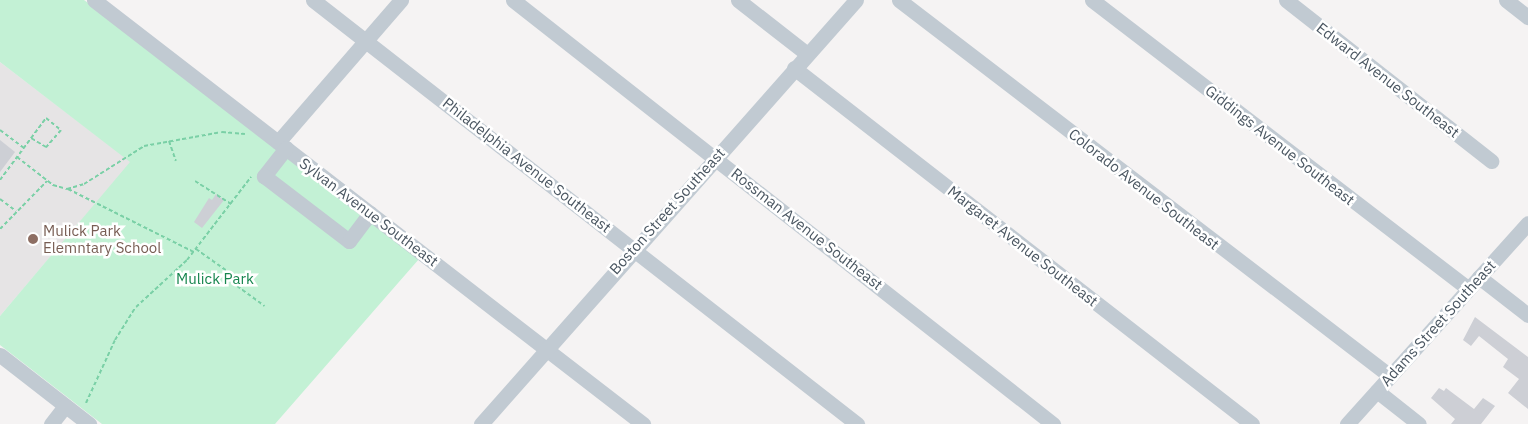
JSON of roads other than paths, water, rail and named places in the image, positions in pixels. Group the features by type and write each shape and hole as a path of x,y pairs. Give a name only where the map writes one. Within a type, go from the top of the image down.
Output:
{"street":[{"name":"Sylvan Avenue Southeast","path":"94,0 643,424"},
{"name":"Philadelphia Avenue Southeast","path":"313,0 634,248 857,424"},
{"path":"370,213 349,241 264,176 282,145 364,39 401,0"},
{"name":"Rossman Avenue Southeast","path":"512,0 715,157 1053,424"},
{"path":"738,0 807,54"},
{"name":"Boston Street Southeast","path":"481,424 634,248 856,0"},
{"name":"Colorado Avenue Southeast","path":"899,0 1390,376"},
{"name":"Giddings Avenue Southeast","path":"1092,0 1468,289"},
{"name":"Edward Avenue Southeast","path":"1286,0 1491,161"},
{"path":"1506,0 1528,17"},
{"name":"Margaret Avenue Southeast","path":"794,68 1252,424"},
{"name":"Adams Street Southeast","path":"1347,424 1528,223"},
{"path":"1479,277 1528,315"},
{"path":"0,355 89,424"},
{"path":"1378,391 1419,424"},
{"path":"50,424 66,406"}],"place":[{"name":"Mulick Park Elemntary School","path":"33,239"}],"park label":[{"name":"Mulick Park","path":"215,279"}]}
